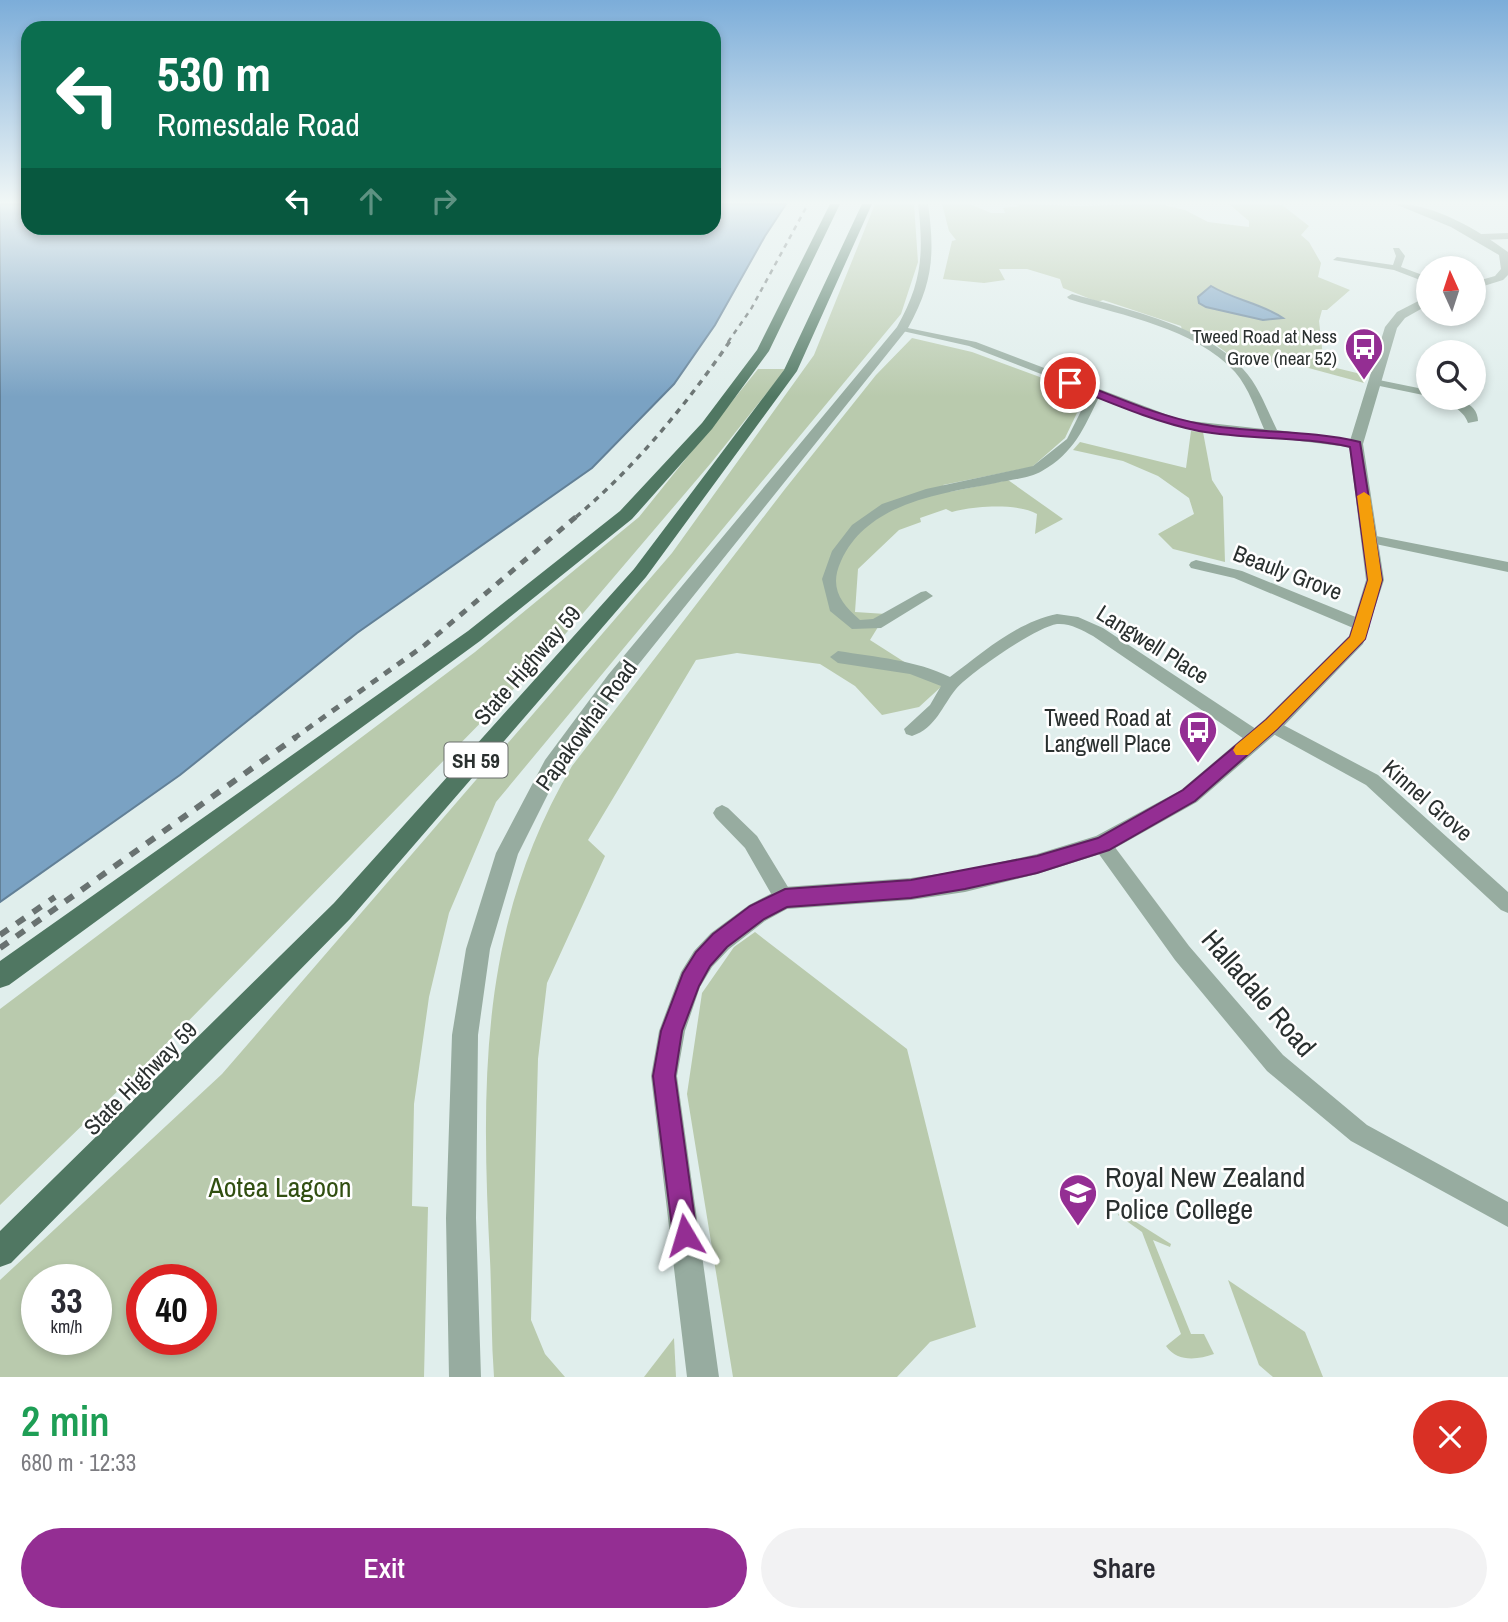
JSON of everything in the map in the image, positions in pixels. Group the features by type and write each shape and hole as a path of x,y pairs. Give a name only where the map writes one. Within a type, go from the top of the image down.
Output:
{"main road":[{"name":"State Highway 59","path":"0,976 474,636 626,515 707,426 763,351 804,268"},
{"name":"State Highway 59","path":"0,1252 342,911 640,573 790,372 838,268"}],"street":[{"name":"Papakowhai Road","path":"465,1377 461,1218 465,1035 478,949 507,853 552,766 615,680 902,328 919,298 927,268"},
{"path":"1397,268 1416,276"},
{"path":"1486,283 1504,279"},
{"path":"1072,297 1183,334 1219,352 1240,371 1272,433"},
{"path":"703,1377 664,1076 670,1042 686,990 703,959 720,940 757,913 785,898 911,889 965,881 1037,864 1102,844 1189,796 1264,731 1357,639 1363,626 1375,580 1356,444 1391,327 1401,315 1416,307"},
{"path":"902,328 972,344 1178,423 1200,428 1326,438 1356,444"},
{"path":"1374,382 1416,391"},
{"path":"926,596 876,624 857,625 835,607 829,579 831,568 839,551 857,528 887,507 930,492 1037,468 1072,441 1095,393"},
{"path":"1466,410 1472,415 1472,421"},
{"path":"1371,539 1508,567"},
{"name":"Beauly Grove","path":"1196,565 1237,573 1363,626"},
{"name":"Langwell Place","path":"912,729 936,709 951,684 1030,628 1057,619 1076,622 1098,632 1264,731"},
{"path":"838,657 909,667 929,672 951,684"},
{"name":"Kinnel Grove","path":"1264,731 1372,780 1508,904"},
{"path":"722,813 751,842 785,898"},
{"name":"Halladale Road","path":"1102,844 1182,953 1275,1063 1359,1133 1508,1215"}],"green space":[{"name":"Aotea Lagoon","path":"849,268 916,268 901,314 496,802 449,913 429,997 414,1104 412,1206 428,1207 424,1377 0,1377 0,1280 222,1074 672,553 814,355"},
{"path":"946,268 1320,268 1318,277 1350,290 1327,310 1322,310 1319,321 1324,365 1365,375 1364,383 1290,363 1238,361 1216,345 1182,330 1181,326 1103,300 1098,302 1063,288 1060,279 1027,269 999,269 1005,280 984,283 943,279","holes":["1211,286 1265,308 1282,318 1206,307 1199,303"]},
{"path":"912,338 972,352 1086,394 1065,438 1032,467 943,485 949,492 1008,480 1063,519 1035,534 1037,514 1019,508 971,508 952,512 946,509 920,518 921,522 899,530 858,569 855,612 886,614 870,640 942,686 919,707 882,715 855,686 820,664 737,653 696,660 588,840 605,856 547,983 538,1059 531,1320 545,1354 565,1377 494,1377 487,1195 487,1068 503,945 519,885 541,825 572,766 785,489 876,375"},
{"path":"758,369 786,369 711,463 550,652 159,1051 0,1205 0,1009 475,652 639,517"},
{"path":"1191,431 1203,432 1212,480 1223,497 1225,562 1173,549 1158,534 1194,514 1189,498 1158,476 1123,461 1073,450 1080,442 1186,468"},
{"path":"755,932 907,1049 976,1327 930,1342 897,1377 733,1377 687,1094 702,993 734,947"},
{"path":"1120,1212 1171,1244 1170,1247 1153,1240 1191,1334 1204,1334 1214,1354 1201,1358 1182,1357 1166,1346 1181,1334 1142,1232 1118,1215"},
{"path":"1228,1280 1305,1332 1323,1377 1273,1377 1259,1365"},
{"path":"674,1338 676,1377 644,1377"}],"water":[{"path":"0,268 747,268 715,325 674,384 592,468 357,633 180,775 0,902"},
{"path":"1211,286 1283,318 1263,320 1206,307 1199,303 1198,297"}],"railway":[{"path":"728,342 751,309 773,268"},
{"path":"576,517 619,477 659,434 730,341"},
{"path":"293,739 425,645 578,515"},
{"path":"0,948 296,737"},
{"path":"0,935 55,897"}],"slow traffic":[{"path":"1242,750 1272,724 1357,639 1375,580 1364,496"}],"place":[{"name":"Tweed Road at Ness Grove (near 52)","path":"1364,381"},
{"name":"Tweed Road at Langwell Place","path":"1198,764"},
{"name":"Royal New Zealand Police College","path":"1078,1227"}],"route":[{"path":"685,1235 664,1076 678,1010 703,959 720,940 757,913 785,898 911,889 965,881 1037,864 1102,844 1189,796 1272,724 1357,639 1363,626 1375,580 1356,444 1326,438 1200,428 1139,410 1070,383"}]}
